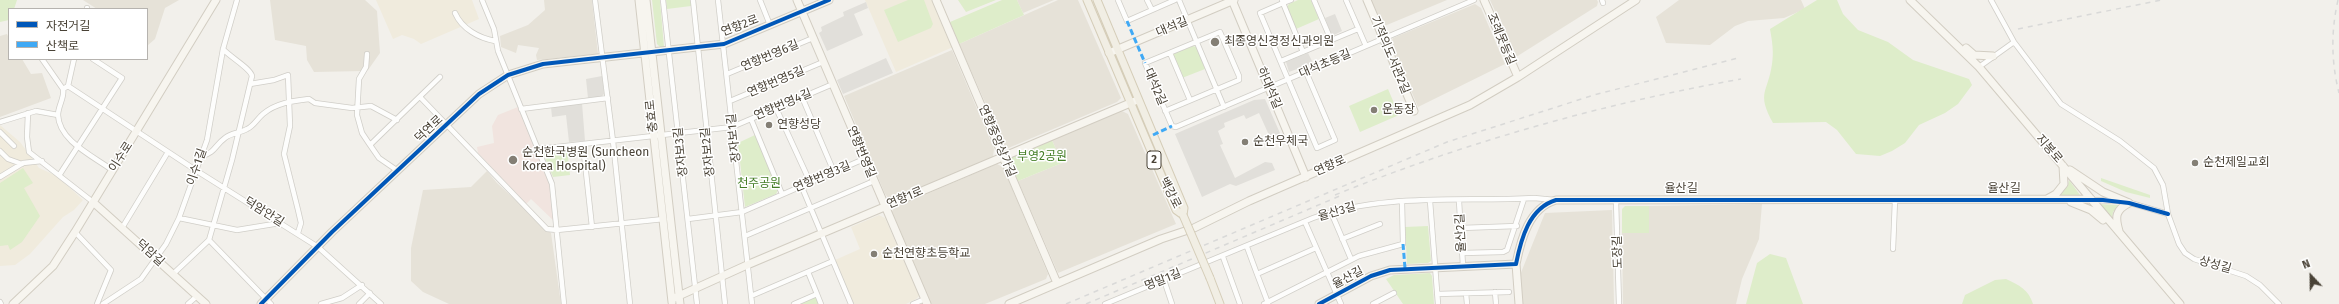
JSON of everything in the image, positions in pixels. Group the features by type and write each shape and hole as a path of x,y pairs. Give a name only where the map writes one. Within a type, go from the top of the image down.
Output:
{"main road":[{"name":"백강로","path":"1087,0 1176,210 1183,215 1184,208 1097,0"},
{"name":"2","path":"1183,215 1220,304"}],"street":[{"name":"이수로","path":"13,304 53,266 76,232 112,170 137,132 216,0"},
{"name":"이수1길","path":"103,304 141,279 157,259 179,218 207,140 223,49 236,0"},
{"path":"482,0 494,29 495,41 539,150 554,193 564,304"},
{"path":"595,0 613,141 630,304"},
{"name":"충효로","path":"639,0 649,52"},
{"name":"충효로","path":"646,0 649,52 674,300 680,304"},
{"name":"장자보3길","path":"663,0 697,304"},
{"name":"장자보2길","path":"693,0 725,304"},
{"name":"장자보1길","path":"718,0 752,304"},
{"path":"760,0 770,25"},
{"name":"연향번영길","path":"797,0 884,207 926,302"},
{"name":"연향2로","path":"649,52 698,48 724,44 829,0"},
{"name":"연향중앙상가길","path":"936,0 1057,283"},
{"path":"1118,0 1127,21 1175,0"},
{"path":"1147,0 1152,10"},
{"path":"1179,0 1224,107"},
{"name":"대석길","path":"1109,53 1233,0"},
{"name":"하대석길","path":"1233,0 1306,177"},
{"path":"1291,0 1283,2 1260,13 1317,148 1335,140 1306,72"},
{"path":"1314,0 1331,40"},
{"path":"1346,0 1366,46"},
{"name":"기적의도서관2길","path":"1366,0 1414,111"},
{"name":"대석초등길","path":"1165,111 1172,126 1176,127 1474,0"},
{"name":"조례못등길","path":"1484,0 1518,77"},
{"name":"연향로","path":"1009,304 1194,228 1470,105 1518,77 1636,0"},
{"name":"지봉로","path":"1910,0 1948,35 1978,67 2180,304"},
{"name":"상성길","path":"1991,0 2014,42 2061,104 2120,141 2154,168 2163,185 2168,214 2179,244 2188,256 2246,276 2260,286 2279,304"},
{"path":"1283,2 1303,52"},
{"path":"455,13 468,29 480,37 495,41"},
{"path":"1281,61 1358,28"},
{"name":"대석2길","path":"1220,32 1239,76 1239,80 1165,111 1145,63 1197,42 1220,32"},
{"path":"1948,35 1974,55 1994,56"},
{"name":"연향번영6길","path":"727,74 813,38"},
{"path":"1978,67 2014,42"},
{"path":"173,274 209,240 224,188 250,84 251,72 223,49"},
{"name":"덕연로","path":"266,302 318,247 479,94 508,75 544,64 649,52"},
{"path":"1170,53 1190,100"},
{"path":"367,54 366,67 358,79 359,126 379,158 398,171"},
{"path":"43,60 63,89 64,94 58,115 61,131 112,170"},
{"path":"63,89 68,86 74,60"},
{"path":"60,174 122,78 95,60"},
{"name":"연향번영5길","path":"730,101 823,62"},
{"path":"250,84 274,80 288,75 290,126 284,154 301,223 298,233"},
{"path":"370,145 398,120 440,77"},
{"name":"연향번영4길","path":"539,150 732,127 833,84"},
{"name":"덕암안길","path":"68,86 197,171 298,233 318,247 381,304"},
{"path":"420,97 547,229 557,230 667,219"},
{"path":"802,97 834,172"},
{"path":"521,108 608,98"},
{"path":"202,156 211,154 226,137 249,129 268,110 279,104 308,99 315,103 358,107 371,106 398,120"},
{"name":"연향1로","path":"674,300 695,288 747,265 1139,99"},
{"path":"776,108 810,182"},
{"path":"0,122 40,110 58,115"},
{"path":"28,113 27,147 29,152 60,174 93,202"},
{"path":"751,119 782,194"},
{"path":"0,132 14,146"},
{"path":"583,144 592,227"},
{"path":"0,151 8,159 22,164"},
{"path":"122,228 168,152"},
{"name":"연향번영3길","path":"688,219 742,212 801,185 864,159"},
{"path":"0,177 22,164 42,161"},
{"path":"2063,166 2103,192 2168,214"},
{"path":"2047,199 2056,194 2064,184 2063,166"},
{"path":"745,236 874,181"},
{"path":"801,185 851,304"},
{"name":"율산3길","path":"1223,256 1331,212 1367,204 1548,198 1556,200"},
{"path":"1462,253 1503,252 1509,246 1517,226 1524,199"},
{"path":"2047,199 2072,202 2086,207 2120,234"},
{"name":"율산길","path":"1319,304 1382,272 1403,268 1516,264 1520,249 1534,213 1545,204 1556,200 2091,200"},
{"name":"도장길","path":"1616,200 1619,304"},
{"path":"1893,249 1895,200"},
{"path":"2091,200 2129,202"},
{"path":"1430,201 1438,304"},
{"name":"율산2길","path":"1459,201 1463,266"},
{"name":"덕암길","path":"93,202 206,304"},
{"path":"1247,247 1266,303 1351,260 1370,252 1403,244 1402,202"},
{"path":"2120,234 2116,217 2119,209 2129,202"},
{"path":"1331,212 1351,260"},
{"path":"179,218 238,230 280,222"},
{"path":"1305,222 1326,273 1341,304"},
{"path":"1342,239 1380,224"},
{"path":"1461,228 1517,226"},
{"path":"76,232 111,270 97,304"},
{"path":"209,240 266,302"},
{"path":"1257,274 1316,248"},
{"path":"1223,256 1240,304"},
{"name":"명말1길","path":"1105,304 1223,256"},
{"path":"751,296 833,261"},
{"path":"1516,264 1518,304"},
{"path":"808,272 821,304"},
{"path":"1164,280 1172,304"},
{"path":"321,304 342,298 362,286"},
{"path":"1495,292 1496,304"},
{"path":"1437,294 1509,292"},
{"path":"359,304 370,293"},
{"path":"1373,304 1394,293"},
{"path":"1466,293 1467,304"},
{"path":"794,304 817,294"},
{"path":"188,304 197,296"},
{"path":"913,304 926,302"}],"shaded area":[{"path":"83,0 179,0 165,8 155,39 148,45 148,8 95,8"},
{"path":"270,0 365,0 377,11 380,53 368,70 314,72 307,60 306,46 275,40"},
{"path":"376,0 472,0 479,19 421,44 414,39 402,35 393,39"},
{"path":"544,0 592,0 598,54 537,60 536,55 539,48 518,45 516,53 501,47 500,36 528,25 545,10"},
{"path":"865,0 933,0 953,47 896,72"},
{"path":"1017,0 1054,0 1023,13"},
{"path":"1058,0 1078,0 1121,98 1117,102 1006,149 959,44"},
{"path":"1371,0 1447,0 1382,27"},
{"path":"1490,0 1597,0 1598,2 1597,6 1516,57"},
{"path":"1679,0 1801,0 1805,9 1784,18 1748,21 1735,26 1710,45 1666,43 1656,17"},
{"path":"866,2 868,8 854,14 863,35 827,51 819,33 822,31 821,27 844,16 843,12"},
{"path":"1475,4 1481,8 1505,64 1418,107 1391,43 1393,38"},
{"path":"1335,14 1342,31 1334,35 1331,34 1325,18"},
{"path":"7,34 8,36 8,60 23,60 31,74 42,73 51,98 0,117 0,36"},
{"path":"952,50 994,149 993,157 890,200 885,194 844,96"},
{"path":"1308,53 1313,63 1289,72 1286,62"},
{"path":"886,58 893,73 843,94 837,80"},
{"path":"602,76 604,94 601,97 588,98 586,79"},
{"path":"1265,99 1283,140 1273,144 1259,113 1246,119 1244,115 1224,123 1225,127 1218,131 1223,144 1220,145 1235,178 1265,162 1272,163 1275,170 1236,186 1230,184 1202,197 1175,134 1254,100"},
{"path":"582,103 585,141 569,142 566,115 552,117 551,107"},
{"name":"순천한국병원 (Suncheon Korea Hospital)","path":"518,107 551,186 554,221 531,199 526,204 478,153 477,147 494,143 492,126 498,115"},
{"path":"1120,110 1128,114 1176,224 1058,273 1018,181 1062,163 1051,138"},
{"path":"0,125 20,142 39,168 57,176 83,200 74,210 63,217 30,254 15,265 0,266"},
{"path":"997,164 1003,167 1048,274 1046,279 985,304 931,304 891,213 894,208"},
{"path":"487,171 497,183 551,233 561,304 449,304 423,292 411,281 411,248 423,190 471,187"},
{"path":"1762,204 1759,239 1742,279 1736,304 1623,304 1622,233 1649,233 1649,206"},
{"path":"1612,210 1614,304 1522,304 1520,275 1545,213"},
{"name":"순천연향초등학교","path":"879,215 885,218 919,296 906,304 853,304 835,260 860,249 851,227"}],"green space":[{"path":"0,0 17,0 14,8 8,8 8,20 0,22"},
{"path":"652,0 660,0 664,47 660,47 657,44"},
{"path":"666,0 691,0 691,6 667,9"},
{"path":"908,0 924,0 933,24 931,28 898,42 884,10"},
{"path":"958,0 996,0 966,12"},
{"path":"1002,0 1017,0 1024,15 959,44 950,22"},
{"path":"1298,0 1311,0 1319,19 1296,29 1287,7 1289,4"},
{"path":"1817,0 1837,0 1843,14 1858,30 1888,42 1913,60 1969,79 1972,85 1958,104 1945,113 1919,125 1905,143 1880,156 1856,154 1837,130 1826,122 1773,123 1765,105 1764,98 1773,60 1770,29"},
{"path":"1193,46 1197,47 1205,69 1182,78 1172,54"},
{"name":"운동장","path":"1388,89 1399,115 1360,132 1349,106"},
{"name":"천주공원","path":"755,135 778,190 776,194 745,207 738,143"},
{"name":"부영2공원","path":"1051,138 1062,163 1018,181 1010,160 1011,157"},
{"path":"567,149 570,175 553,177 543,153"},
{"path":"23,168 33,183 24,188 40,216 22,242 10,250 8,245 0,246 0,183"},
{"path":"2101,178 2150,195 2150,198 2126,192 2101,181"},
{"path":"2069,180 2080,195 2060,195 2068,186"},
{"path":"2099,204 2119,205 2113,212 2112,218"},
{"path":"1625,206 1649,206 1649,233 1622,233 1622,209"},
{"path":"1428,226 1431,261 1428,263 1407,264 1405,227"},
{"path":"1770,254 1786,258 1803,304 1746,304 1757,263"},
{"path":"1430,273 1432,276 1434,304 1403,304 1386,279 1394,275"},
{"path":"2006,279 2023,288 2029,295 2033,304 1962,304 1965,295 1995,280"},
{"path":"816,297 819,304 799,304"}],"railway":[{"path":"2018,29 2161,0"},
{"path":"2338,0 2334,23 2333,58 2339,93"},
{"path":"1066,304 1447,142 1594,95 1738,58"},
{"path":"1335,195 1434,158 1535,126 1637,100 1741,79"},
{"path":"1086,304 1342,195"}],"marked path":[{"path":"1127,21 1145,63"},
{"path":"1153,135 1172,126"},
{"path":"1403,244 1405,268"}],"cycle path":[{"path":"261,304 332,232 479,94 508,75 543,64 724,44 829,0"},
{"path":"1319,304 1371,276 1390,270 1516,264 1524,235 1533,217 1547,204 1556,200 2103,200 2129,203 2168,214"}],"place":[{"name":"최종영신경정신과의원","path":"1215,42"},
{"name":"운동장","path":"1374,110"},
{"name":"연향성당","path":"769,125"},
{"name":"순천우체국","path":"1245,142"},
{"name":"순천한국병원 (Suncheon Korea Hospital)","path":"513,160"},
{"name":"순천제일교회","path":"2195,163"},
{"name":"순천연향초등학교","path":"874,254"}]}
